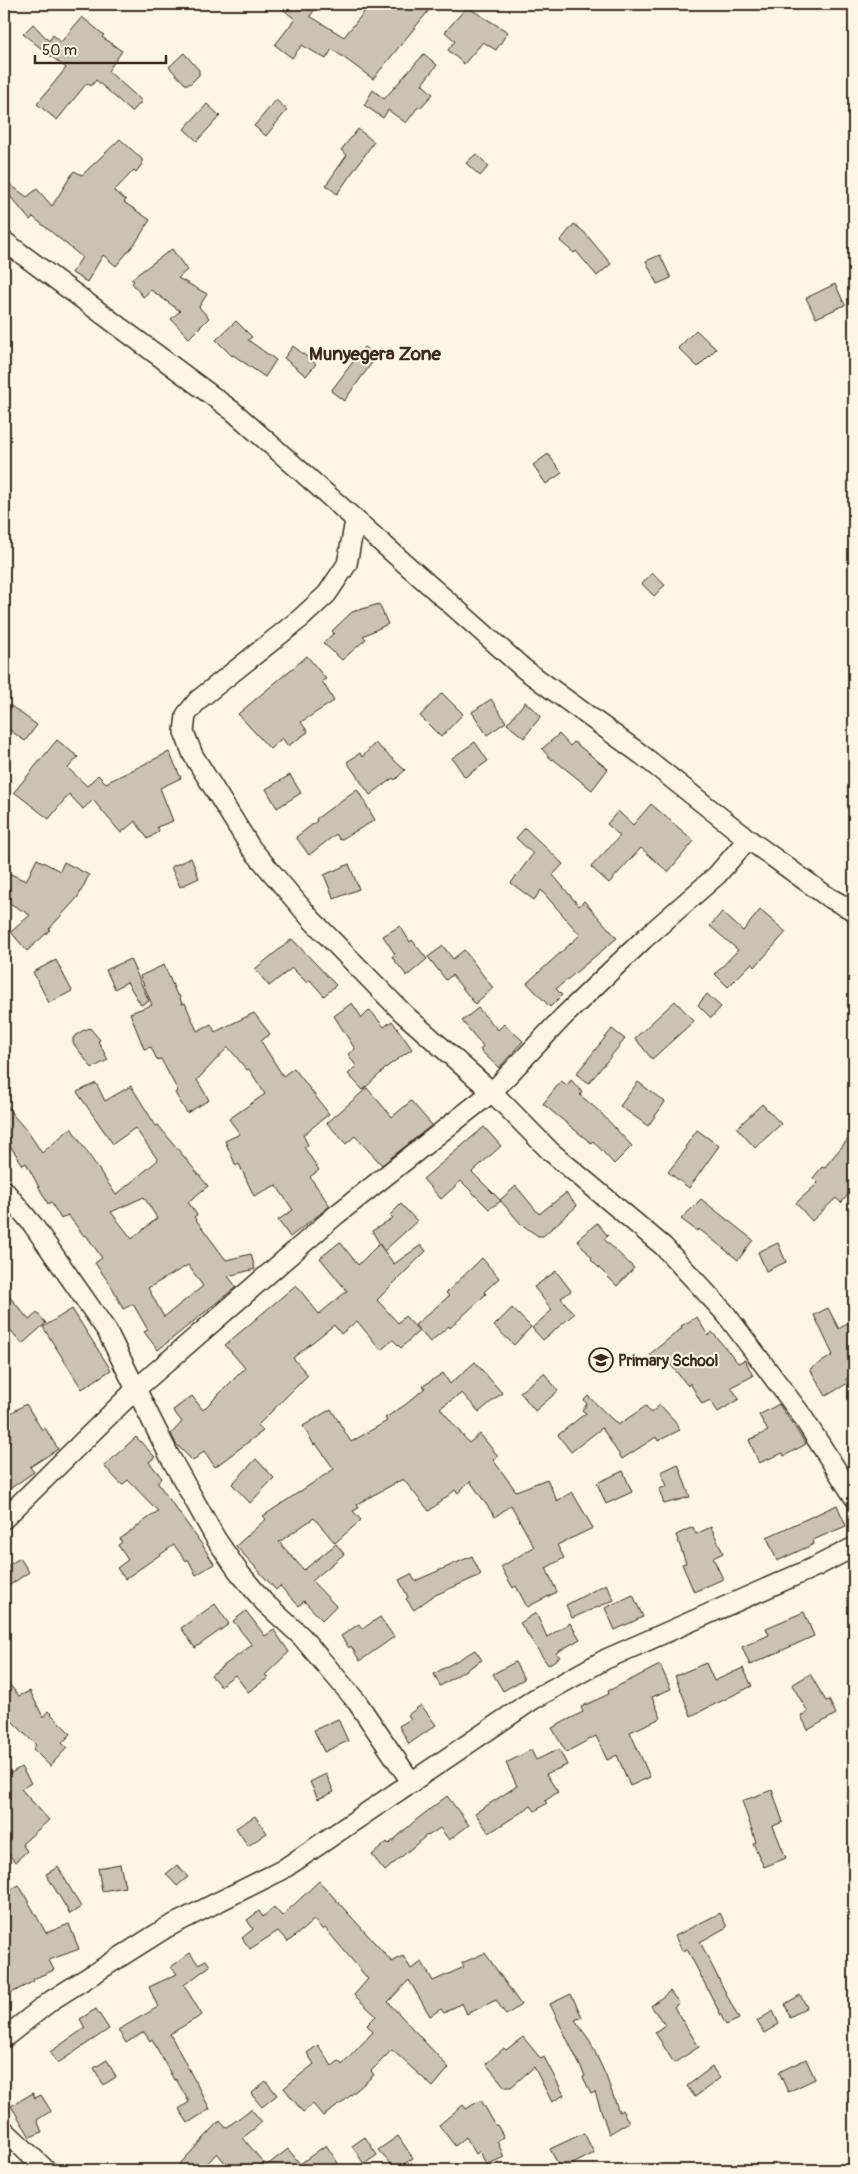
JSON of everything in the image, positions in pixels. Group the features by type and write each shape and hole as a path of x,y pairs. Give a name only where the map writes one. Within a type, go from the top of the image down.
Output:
{"street":[{"path":"4,241 234,412 524,669 642,755 748,840 828,897 854,911"},
{"path":"355,521 347,564 327,594 301,618 198,700 186,715 184,732 193,755 251,848 299,905 404,1014 492,1092 551,1152 663,1246 724,1313 800,1413 854,1497"},
{"path":"4,1519 136,1389 336,1215 492,1092 564,1016 624,958 717,875 748,840"},
{"path":"4,1190 33,1225 89,1302 107,1331 169,1455 216,1539 238,1571 264,1602 301,1636 357,1702 412,1783"},
{"path":"4,2038 52,2000 166,1928 282,1870 534,1699 606,1659 799,1575 854,1547"},
{"path":"4,2130 46,2170"}],"building":[{"path":"276,4 319,4 310,16 344,37 368,7 374,12 381,4 434,4 373,79 332,49 326,59 302,45 292,58 275,45 295,19"},
{"path":"467,7 508,32 496,50 483,42 464,64 448,50 455,41 445,32"},
{"path":"82,17 104,35 102,37 122,51 108,71 142,101 132,112 96,80 91,86 87,83 57,120 37,104 66,68 23,34 33,24 49,41 53,35 61,42"},
{"path":"184,53 199,70 199,75 190,84 185,84 169,67"},
{"path":"424,54 437,65 422,84 433,94 420,108 418,107 406,123 388,110 383,118 364,105 373,90 384,99"},
{"path":"276,100 287,110 266,136 254,126"},
{"path":"207,104 220,116 197,141 184,129"},
{"path":"358,129 374,142 337,194 326,185 347,155 341,150"},
{"path":"120,139 142,159 142,164 136,172 134,170 114,191 126,200 124,202 150,220 136,242 116,266 103,255 87,282 72,273 82,257 33,217 30,220 4,189 4,180 27,197 37,189 52,206 74,171 82,175"},
{"path":"476,154 489,166 480,176 466,163"},
{"path":"574,224 584,232 611,264 597,276 576,251 574,253 560,241"},
{"path":"172,249 187,270 178,278 207,294 199,307 209,318 189,338 171,319 180,311 151,290 143,297 131,279"},
{"path":"660,255 671,278 657,284 646,261"},
{"path":"835,284 845,305 816,318 806,298"},
{"path":"236,321 252,337 248,340 276,360 265,377 232,356 216,340"},
{"path":"696,330 716,349 698,367 678,348"},
{"path":"293,346 316,364 306,376 284,358"},
{"path":"364,347 377,356 344,401 331,391"},
{"path":"548,454 562,473 546,484 533,465"},
{"path":"652,573 665,585 654,596 642,584"},
{"path":"379,604 388,624 363,636 366,639 342,660 323,643 334,633 332,631 352,612"},
{"path":"307,656 326,679 322,681 334,701 301,722 308,732 288,746 282,738 270,749 238,714"},
{"path":"442,693 463,714 441,737 420,716"},
{"path":"491,699 506,722 487,735 472,712"},
{"path":"525,702 541,716 524,738 507,724"},
{"path":"11,706 37,725 25,741 4,726 4,716"},
{"path":"559,734 570,746 574,742 608,769 592,790 552,760 542,749"},
{"path":"57,740 78,757 68,768 87,786 98,775 106,783 169,752 181,778 160,788 173,821 157,827 159,831 148,839 135,821 121,833 93,800 83,809 69,794 49,819 14,792"},
{"path":"475,742 488,761 465,777 452,758"},
{"path":"375,743 405,770 395,780 393,778 370,795 347,762 360,753 362,757"},
{"path":"290,775 301,793 277,808 266,789"},
{"path":"357,789 375,820 340,840 336,834 309,855 296,837 317,821 316,819"},
{"path":"651,804 694,841 668,872 641,848 609,883 591,867 620,836 607,824 618,811 633,825"},
{"path":"525,828 563,864 553,875 579,906 584,901 617,938 556,989 562,995 550,1007 527,983 580,935 541,890 534,900 511,883 533,854 516,838"},
{"path":"191,858 199,878 180,887 171,867"},
{"path":"37,859 60,871 64,862 89,875 78,897 50,930 27,951 11,932 30,915 4,900 4,871 26,881"},
{"path":"349,864 359,889 334,899 324,875"},
{"path":"760,910 786,932 755,967 752,963 728,987 715,974 738,950 710,926 722,912 743,931"},
{"path":"400,926 410,942 412,940 427,959 407,976 392,957 395,954 383,936"},
{"path":"292,939 336,985 324,996 310,980 307,983 292,968 269,986 255,969"},
{"path":"443,946 453,959 464,950 493,988 475,1004 452,975 446,980 428,957"},
{"path":"130,959 149,1001 141,1005 127,982 115,989 106,970"},
{"path":"56,960 72,991 49,1003 33,972"},
{"path":"164,965 177,995 179,995 182,1004 185,1003 197,1031 211,1024 215,1032 254,1013 270,1034 261,1041 283,1076 294,1068 329,1114 303,1135 308,1145 304,1147 319,1170 310,1177 330,1206 290,1237 278,1220 293,1210 276,1185 254,1196 239,1164 236,1166 225,1141 240,1134 229,1119 265,1094 249,1069 247,1070 228,1047 197,1080 209,1100 187,1113 175,1093 178,1091 161,1059 157,1060 151,1047 144,1049 130,1013 152,1005 140,976"},
{"path":"707,994 721,1007 711,1018 698,1005"},
{"path":"675,1001 694,1021 652,1059 635,1038"},
{"path":"352,1003 362,1018 370,1010 384,1027 392,1021 412,1049 388,1066 363,1090 348,1074 356,1066 348,1054 355,1049 334,1016"},
{"path":"478,1008 498,1030 504,1024 523,1041 499,1068 480,1050 483,1046 462,1021"},
{"path":"90,1028 100,1040 98,1041 108,1060 92,1068 73,1043 73,1038"},
{"path":"612,1029 625,1039 589,1083 576,1074"},
{"path":"571,1080 582,1092 580,1095 600,1112 632,1146 614,1164 593,1141 591,1143 543,1104 561,1081 567,1085"},
{"path":"638,1082 665,1102 648,1126 620,1106"},
{"path":"96,1083 105,1101 131,1086 156,1126 158,1125 208,1186 188,1202 197,1215 194,1217 226,1260 251,1254 255,1269 228,1276 236,1287 158,1350 144,1332 148,1330 133,1304 123,1309 112,1287 95,1263 102,1258 86,1235 84,1236 68,1215 61,1219 51,1202 48,1204 26,1163 23,1165 4,1137 4,1100 42,1153 71,1128 116,1195 158,1160 135,1128 113,1144 77,1092","holes":["144,1197 157,1218 132,1239 111,1212","188,1265 203,1286 164,1317 148,1288"]},
{"path":"367,1088 392,1117 411,1101 432,1125 382,1165 355,1136 346,1144 327,1123"},
{"path":"762,1104 781,1124 755,1148 737,1128"},
{"path":"484,1127 501,1146 472,1172 501,1201 489,1209 461,1181 441,1199 423,1179"},
{"path":"697,1130 719,1146 689,1188 668,1172 687,1148 685,1147"},
{"path":"854,1132 854,1188 841,1203 836,1198 812,1221 796,1203 818,1183 813,1178 822,1167 824,1168"},
{"path":"516,1186 539,1214 566,1193 577,1206 543,1236 538,1236 521,1224 500,1200"},
{"path":"701,1199 753,1240 738,1260 699,1229 697,1231 681,1219"},
{"path":"401,1204 417,1221 384,1251 372,1231 393,1218 390,1215"},
{"path":"597,1223 608,1236 604,1239 634,1268 617,1286 591,1260 592,1258 577,1240"},
{"path":"340,1242 358,1265 379,1244 394,1264 421,1245 426,1251 377,1300 398,1323 405,1316 419,1331 401,1348 393,1340 381,1350 357,1321 341,1334 334,1325 293,1358 308,1375 258,1425 263,1431 215,1467 204,1451 193,1461 176,1444 171,1434 182,1422 173,1410 192,1396 203,1410 245,1368 225,1345 296,1285 319,1314 347,1291 320,1258"},
{"path":"778,1243 786,1262 766,1271 758,1252"},
{"path":"482,1258 499,1278 484,1292 486,1294 450,1328 449,1326 430,1342 415,1325 449,1296 446,1293"},
{"path":"556,1271 571,1291 561,1298 574,1314 543,1340 532,1328 552,1310 534,1287"},
{"path":"4,1290 29,1320 37,1313 46,1323 22,1344 4,1322"},
{"path":"512,1308 531,1327 514,1345 494,1326"},
{"path":"828,1308 839,1329 854,1318 854,1373 846,1379 848,1383 826,1396 810,1369 833,1355 814,1315"},
{"path":"72,1309 111,1370 82,1389 43,1327"},
{"path":"697,1317 708,1336 712,1332 738,1363 745,1360 753,1376 731,1387 739,1399 718,1412 710,1400 702,1404 690,1383 688,1386 666,1359 659,1365 650,1354 682,1328 681,1326"},
{"path":"475,1362 502,1393 479,1412 462,1393 440,1408 469,1443 480,1434 498,1456 493,1460 516,1491 547,1479 557,1501 572,1492 593,1528 557,1545 564,1558 546,1568 557,1592 527,1607 516,1586 513,1588 501,1567 534,1547 511,1505 495,1517 470,1481 458,1493 455,1490 429,1511 403,1479 357,1504 359,1508 353,1511 361,1520 335,1543 314,1518 279,1542 304,1570 336,1544 344,1554 312,1581 336,1606 322,1620 304,1601 299,1606 280,1586 276,1590 236,1546 266,1519 263,1516 334,1469 316,1444 314,1445 303,1426 331,1409 351,1442 387,1421 385,1418 405,1405 425,1388 423,1386 443,1373 450,1384"},
{"path":"544,1373 558,1391 535,1411 520,1392"},
{"path":"588,1396 618,1425 646,1406 651,1413 660,1405 675,1421 680,1430 658,1441 656,1437 622,1459 602,1428 571,1452 558,1435 586,1413 582,1410 587,1404 584,1400"},
{"path":"26,1404 42,1430 45,1428 58,1449 30,1467 34,1472 4,1493 4,1417"},
{"path":"779,1404 806,1444 784,1456 783,1453 759,1463 749,1440 768,1431 759,1415"},
{"path":"136,1437 155,1457 149,1462 162,1478 157,1482 214,1564 196,1575 188,1559 186,1561 174,1545 125,1579 117,1568 128,1560 118,1545 122,1542 120,1539 158,1511 128,1480 122,1485 104,1466"},
{"path":"256,1459 274,1478 250,1503 232,1484"},
{"path":"678,1464 690,1497 664,1504 659,1489 667,1486 661,1472"},
{"path":"623,1471 632,1492 606,1504 597,1483"},
{"path":"837,1505 846,1526 813,1540 814,1544 777,1561 767,1537"},
{"path":"693,1527 696,1534 711,1527 723,1553 713,1558 723,1579 694,1592 682,1564 686,1563 676,1535"},
{"path":"472,1556 481,1575 433,1596 414,1610 406,1599 408,1597 399,1580 411,1574 415,1581"},
{"path":"20,1558 29,1572 4,1589 4,1568"},
{"path":"606,1584 614,1600 572,1618 566,1605"},
{"path":"633,1595 643,1617 615,1630 605,1608"},
{"path":"215,1604 229,1624 195,1648 181,1628"},
{"path":"246,1611 265,1636 274,1630 289,1652 265,1675 268,1678 248,1692 235,1675 220,1686 211,1675 252,1645 233,1621"},
{"path":"804,1612 814,1636 750,1665 742,1647 769,1635 766,1628"},
{"path":"536,1613 547,1637 570,1623 580,1639 556,1653 560,1657 548,1665 520,1623"},
{"path":"380,1617 394,1637 360,1661 351,1646 349,1648 341,1636 359,1624 362,1629"},
{"path":"475,1650 482,1660 440,1686 434,1674"},
{"path":"515,1662 524,1679 503,1691 493,1674"},
{"path":"706,1663 714,1681 743,1668 752,1686 691,1716 675,1676"},
{"path":"660,1665 671,1689 652,1697 661,1718 630,1732 650,1777 630,1786 617,1755 607,1760 596,1736 566,1752 552,1728 583,1712 581,1707 609,1694 608,1691"},
{"path":"810,1674 826,1701 829,1700 836,1714 808,1730 801,1716 808,1712 792,1685"},
{"path":"4,1678 19,1696 30,1691 43,1717 48,1711 71,1734 62,1743 67,1748 50,1766 33,1749 36,1745 4,1713"},
{"path":"421,1705 436,1725 409,1744 399,1726 411,1719 408,1715"},
{"path":"338,1719 348,1741 324,1752 314,1730"},
{"path":"559,1749 567,1765 546,1774 558,1792 535,1811 531,1806 489,1833 475,1813 517,1786 506,1763 531,1750 536,1760"},
{"path":"21,1767 31,1783 21,1789 49,1820 22,1844 27,1851 15,1862 4,1848 4,1777"},
{"path":"326,1774 334,1792 318,1799 310,1782"},
{"path":"772,1790 783,1822 773,1826 786,1858 764,1867 753,1843 756,1842 742,1801"},
{"path":"447,1796 469,1825 449,1840 440,1828 427,1835 385,1871 372,1855 387,1842 389,1844"},
{"path":"255,1816 267,1833 248,1846 236,1828"},
{"path":"120,1864 125,1887 102,1891 98,1868"},
{"path":"177,1865 188,1877 177,1886 166,1874"},
{"path":"58,1867 81,1907 70,1914 46,1874"},
{"path":"319,1881 392,1962 403,1956 411,1969 422,1962 433,1981 464,1967 462,1963 485,1953 521,2005 506,2015 496,2000 467,2014 462,2003 444,2013 441,2009 430,2016 409,1980 388,2002 449,2068 433,2087 392,2050 371,2071 374,2075 342,2103 323,2116 313,2104 303,2112 284,2088 314,2064 307,2053 318,2045 332,2066 339,2061 342,2065 373,2032 367,2025 376,2016 354,1995 368,1979 325,1928 323,1930 314,1920 288,1942 278,1931 250,1949 242,1938 253,1929 247,1920 259,1911 263,1917 274,1907 282,1916"},
{"path":"19,1885 46,1933 69,1924 79,1949 49,1960 54,1970 33,1979 34,1981 4,1997 4,1894"},
{"path":"720,1913 727,1927 700,1942 739,2019 726,2025 687,1949 682,1951 675,1936"},
{"path":"190,1953 198,1964 206,1960 210,1966 184,1985 202,2015 170,2034 210,2109 188,2123 179,2109 189,2102 176,2079 174,2080 152,2039 150,2041 144,2032 126,2043 118,2030 158,2007 149,1987 177,1974 171,1967"},
{"path":"670,1991 679,2003 674,2007 699,2047 674,2063 655,2032 665,2025 651,2006"},
{"path":"571,1994 582,2017 575,2020 590,2041 606,2076 619,2112 622,2110 629,2122 609,2134 595,2092 591,2094 583,2077 585,2076 550,2004"},
{"path":"800,1995 807,2007 790,2017 785,2004"},
{"path":"96,2009 109,2029 58,2063 50,2052 85,2028 80,2019"},
{"path":"773,2011 779,2024 764,2033 757,2021"},
{"path":"523,2037 541,2059 544,2057 564,2095 552,2102 534,2067 511,2087 505,2087 486,2064 504,2048 506,2050"},
{"path":"806,2059 815,2079 788,2092 779,2072"},
{"path":"107,2060 116,2077 103,2085 94,2068"},
{"path":"712,2067 720,2078 695,2097 687,2086"},
{"path":"266,2081 277,2095 262,2107 251,2094"},
{"path":"33,2093 35,2098 41,2095 51,2111 37,2120 42,2132 30,2137 11,2106"},
{"path":"481,2100 504,2137 497,2141 504,2157 486,2165 480,2151 476,2154 466,2137 455,2146 439,2125 463,2105 466,2109"},
{"path":"251,2109 262,2122 243,2138 266,2166 288,2149 300,2164 326,2145 338,2163 328,2170 231,2170 217,2153 201,2170 174,2170 220,2121 226,2128"},
{"path":"584,2133 594,2153 561,2170 550,2149"},
{"path":"398,2136 413,2158 396,2170 378,2150"},
{"path":"365,2137 377,2155 364,2164 352,2146"}],"place":[{"name":"Primary School","path":"601,1360"}],"district":[{"name":"Munyegera Zone","path":"375,353"}]}
